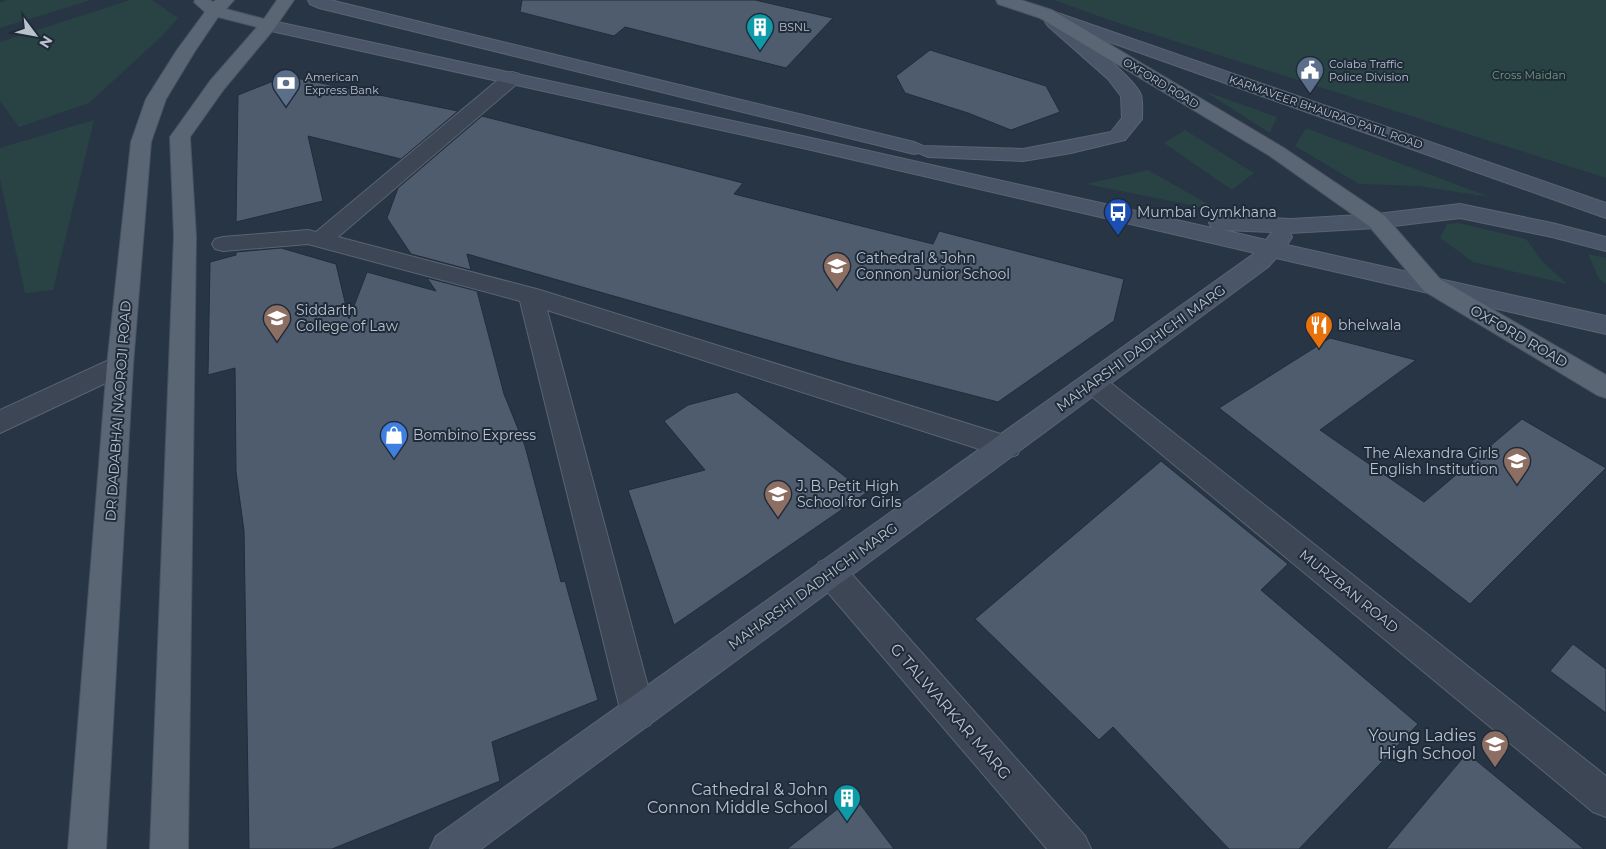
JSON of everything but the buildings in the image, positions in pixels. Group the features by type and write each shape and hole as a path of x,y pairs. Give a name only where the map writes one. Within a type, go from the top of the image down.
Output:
{"main road":[{"path":"168,849 185,236 180,137 217,85 268,25 286,0"},
{"path":"316,0 325,4 1281,237 1432,285 1606,325"},
{"name":"OXFORD ROAD","path":"1004,0 1046,14 1277,152 1376,221 1432,285 1606,388"},
{"path":"213,4 268,25 817,145 1281,237 1376,221 1460,211 1552,230 1606,244"},
{"name":"DR DADABHAI NAOROJI ROAD","path":"87,849 120,365 141,142 156,99 213,4"},
{"path":"928,151 1023,155 1072,147 1118,136 1132,118 1131,95 1115,75 1046,14"},
{"name":"KARMAVEER BHAURAO PATIL ROAD","path":"1046,14 1606,211"},
{"name":"MAHARSHI DADHICHI MARG","path":"462,845 830,572 1007,447 1260,262 1281,237"}],"street":[{"path":"315,238 512,78"},
{"path":"223,244 315,238 531,296 1007,447"},
{"path":"531,296 638,713"},
{"path":"0,422 120,365"},
{"name":"MURZBAN ROAD","path":"1093,383 1606,799"},
{"name":"G TALWARKAR MARG","path":"830,572 1072,849"}],"green space":[{"path":"8,0 91,0 0,28 0,3"},
{"path":"130,0 152,0 178,18 163,35 89,103 19,127 0,101 0,42"},
{"name":"Cross Maidan","path":"1054,0 1606,0 1606,178 1118,23"},
{"path":"1204,91 1277,117 1270,133"},
{"path":"94,120 53,290 25,293 0,179 0,148"},
{"path":"1306,128 1490,197 1418,186 1359,184 1295,146"},
{"path":"1185,130 1254,173 1232,190 1164,143"},
{"path":"1148,170 1220,211 1086,184"},
{"path":"1459,223 1526,239 1543,262 1567,284 1473,262 1440,238 1447,224"},
{"path":"1588,254 1606,258 1606,284 1599,279"}],"place":[{"name":"BSNL","path":"760,51"},
{"name":"Colaba Traffic Police Division","path":"1310,94"},
{"name":"American Express Bank","path":"286,107"},
{"name":"Mumbai Gymkhana","path":"1118,236"},
{"name":"Cathedral & John Connon Junior School","path":"837,290"},
{"name":"Siddarth College of Law","path":"277,342"},
{"name":"bhelwala","path":"1319,349"},
{"name":"Bombino Express","path":"394,459"},
{"name":"The Alexandra Girls English Institution","path":"1517,485"},
{"name":"J. B. Petit High School for Girls","path":"778,518"},
{"name":"Young Ladies High School","path":"1495,768"},
{"name":"Cathedral & John Connon Middle School","path":"847,822"}]}
